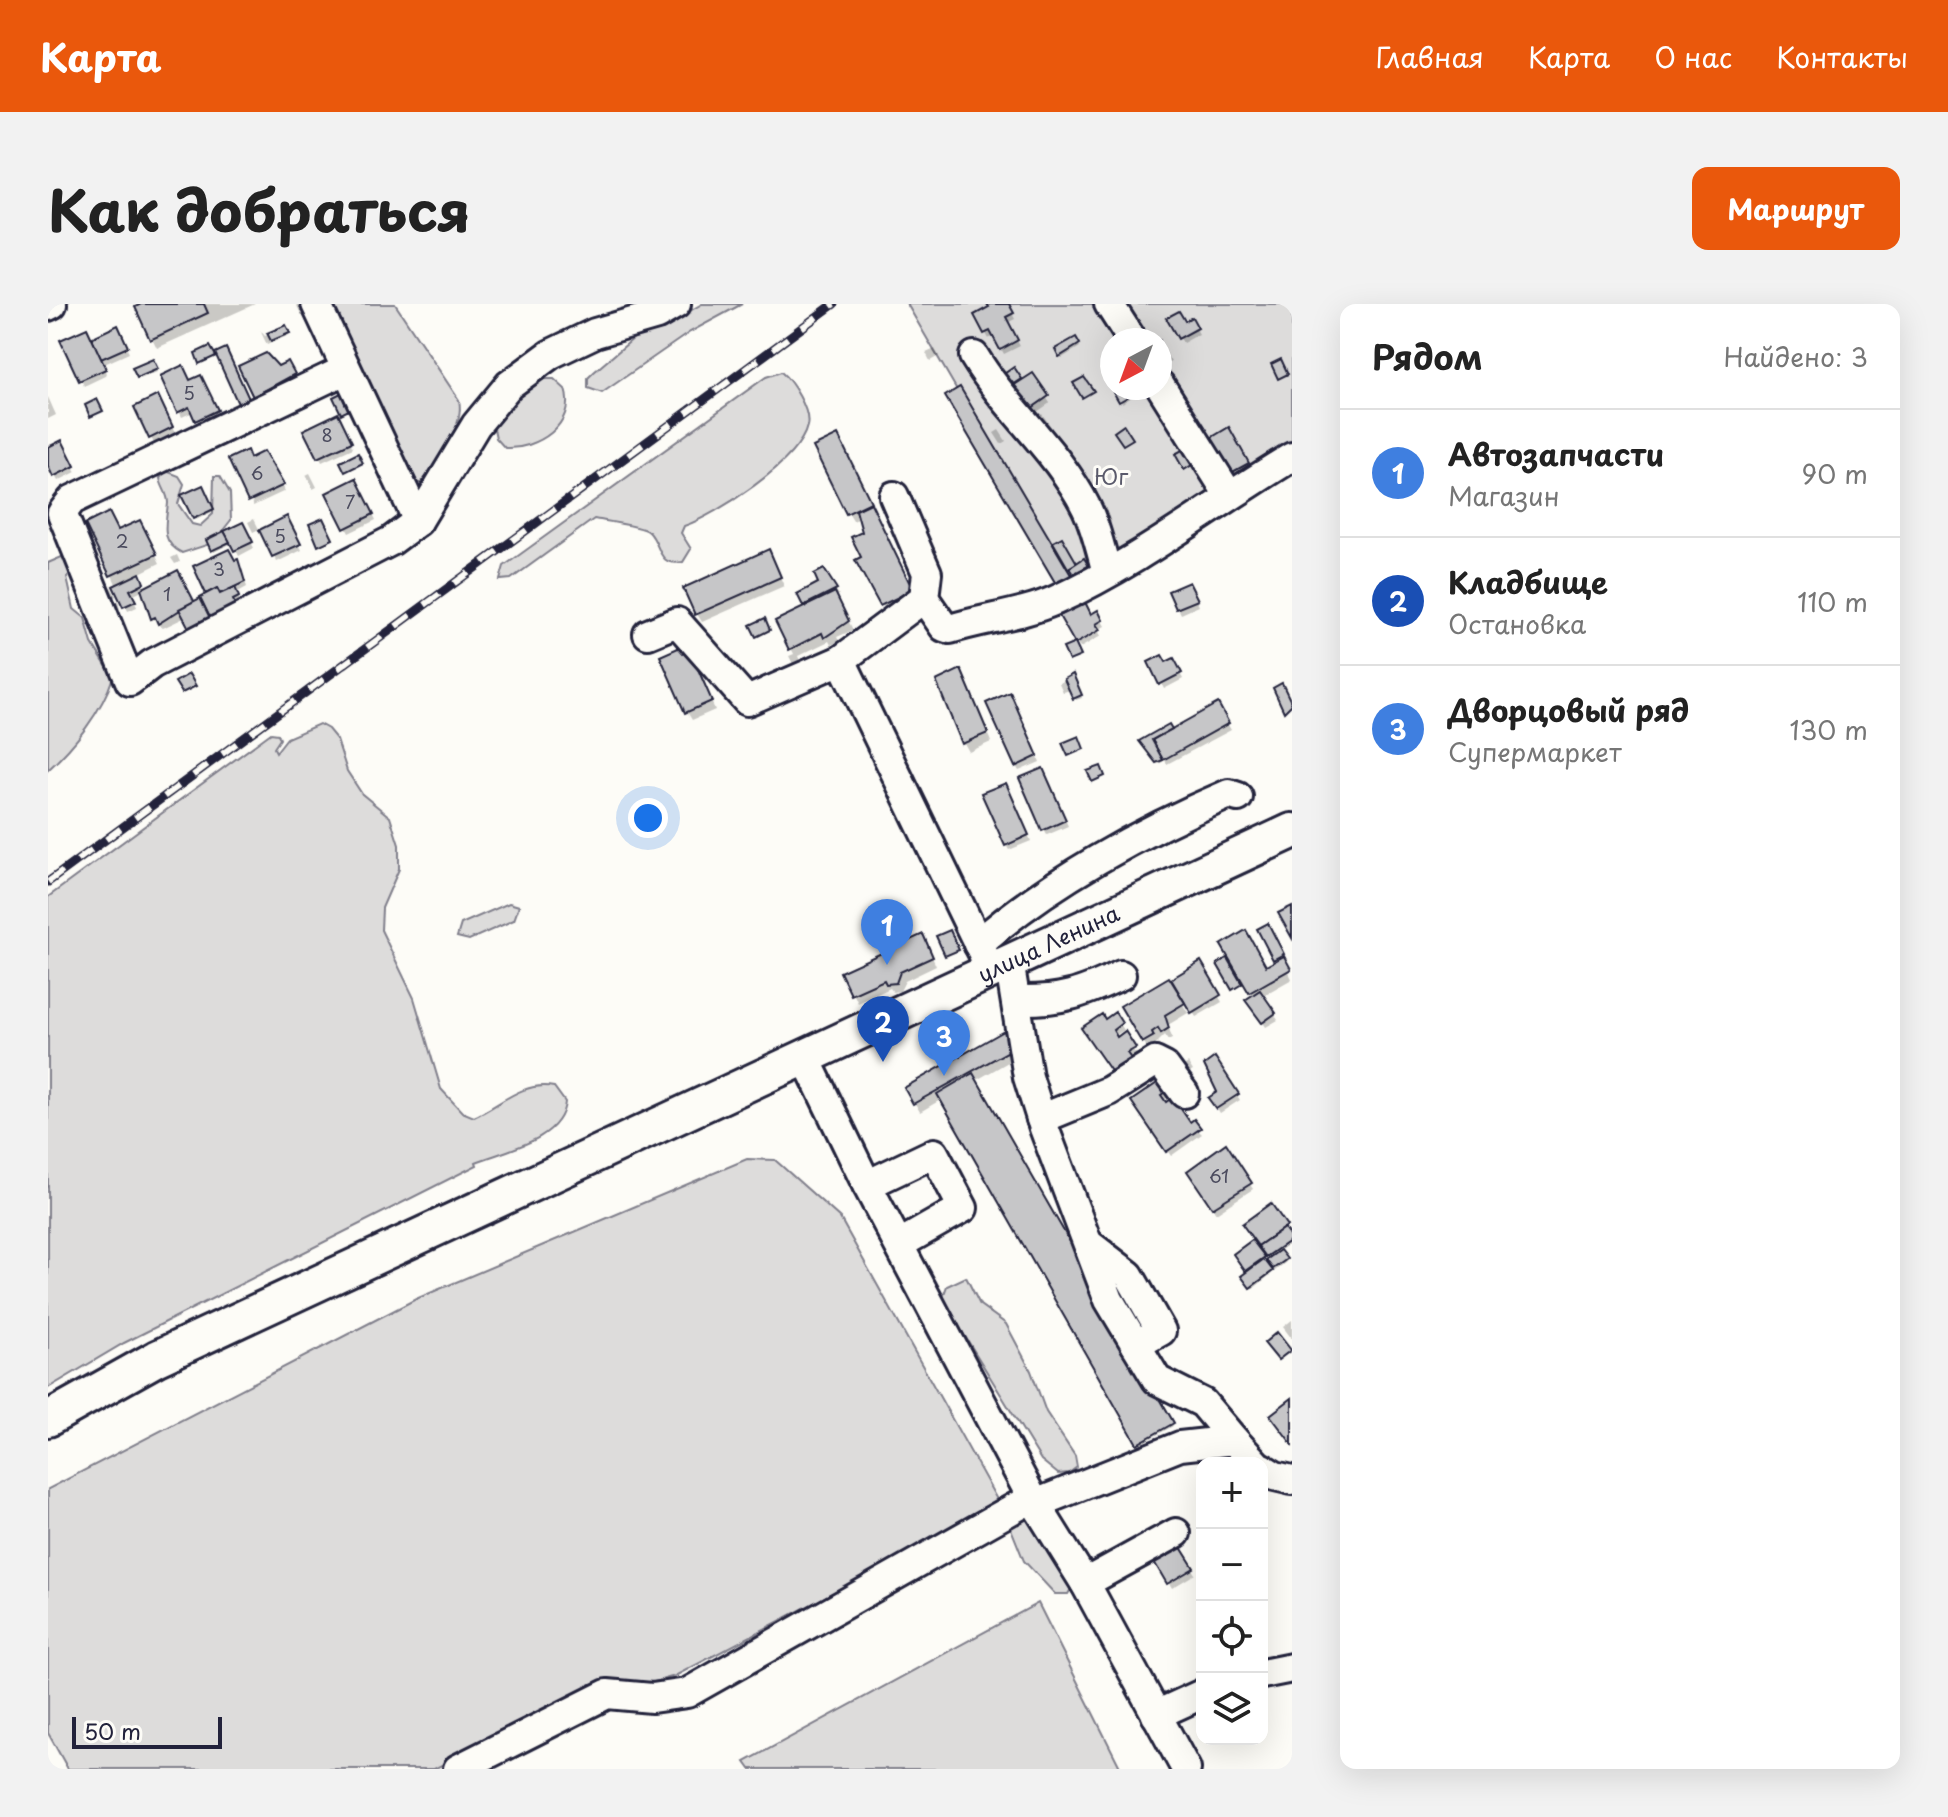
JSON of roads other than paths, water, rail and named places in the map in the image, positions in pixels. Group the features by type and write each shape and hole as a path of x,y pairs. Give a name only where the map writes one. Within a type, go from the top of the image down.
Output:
{"main road":[{"name":"улица Ленина","path":"48,1419 157,1358 805,1057 993,958 1292,831"}],"street":[{"path":"316,304 418,521"},
{"path":"345,370 72,500 62,513 130,681 152,664 391,541 418,521 476,425 509,385 551,354 595,333 657,315 676,304"},
{"path":"1109,304 1124,328"},
{"path":"974,356 996,391 1020,417 1087,508 1107,573"},
{"path":"1169,400 1229,495"},
{"path":"894,496 927,573 924,598 944,627 950,629 1021,613 1107,573 1292,457"},
{"path":"648,634 677,622 747,701 841,660 924,598"},
{"path":"841,660 1017,1000 1028,1077 1109,1300 1157,1380 1203,1403 1250,1457"},
{"path":"993,958 1019,908 1167,821 1229,794 1238,797"},
{"path":"1017,1000 1077,996 1121,975"},
{"path":"805,1057 867,1185 1034,1501 1085,1583 1186,1769"},
{"path":"1041,1119 1109,1091 1155,1062 1165,1067 1184,1093"},
{"path":"867,1185 934,1153 963,1208 900,1244"},
{"path":"458,1769 607,1694 652,1698 687,1693 1034,1501 1180,1446 1234,1440"},
{"path":"1268,1472 1292,1480"},
{"path":"1085,1583 1176,1533"},
{"path":"1267,1673 1292,1668"},
{"path":"1156,1715 1196,1697"}],"railway":[{"path":"48,882 834,304"}],"place":[{"name":"Автозапчасти","path":"887,965"},
{"name":"Кладбище","path":"883,1062"},
{"name":"Дворцовый ряд","path":"944,1076"}],"park label":[{"name":"Юг","path":"1111,477"}]}
